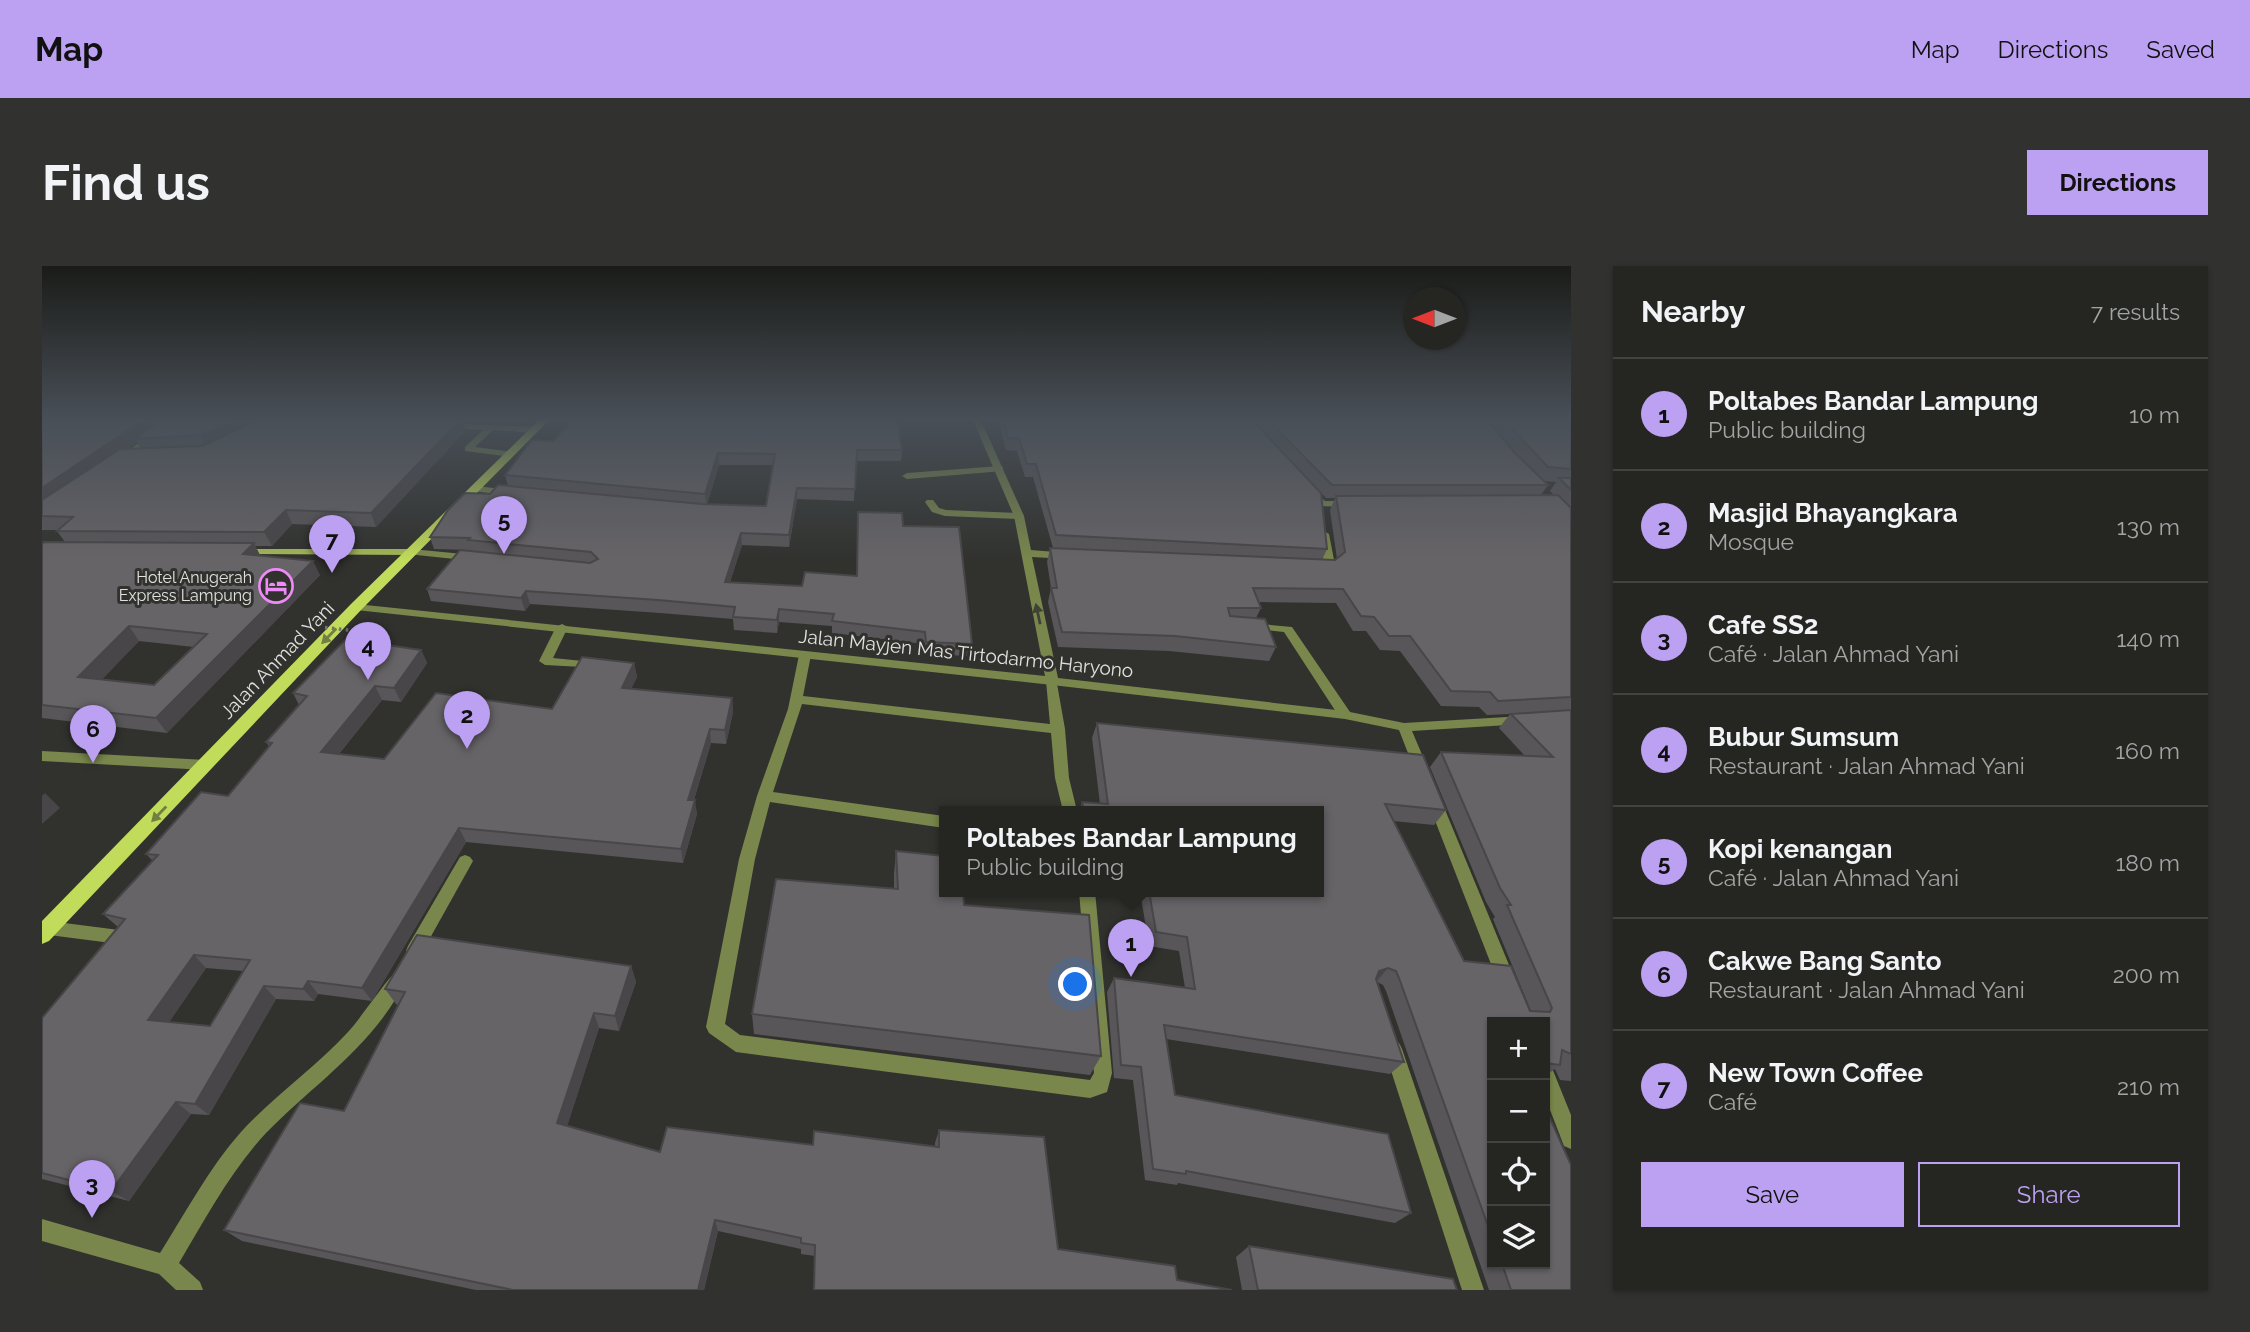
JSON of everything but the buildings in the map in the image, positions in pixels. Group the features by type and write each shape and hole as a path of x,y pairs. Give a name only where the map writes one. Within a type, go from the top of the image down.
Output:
{"main road":[{"name":"Jalan Ahmad Yani","path":"45,932 356,607 500,466"}],"street":[{"path":"998,466 1019,516 1052,681 1062,778 1069,806"},
{"path":"908,476 1000,469"},
{"path":"1305,487 1322,504 1326,552 1330,565 1326,569 1306,570"},
{"path":"477,489 517,493"},
{"path":"930,502 935,510 945,513 1019,516"},
{"path":"1322,504 1362,504"},
{"path":"222,552 411,552 489,560"},
{"path":"1025,553 1086,557"},
{"name":"Jalan Mayjen Mas Tirtodarmo Haryono","path":"356,607 1052,681 1345,715 1404,727 1543,719"},
{"path":"1241,626 1288,629 1345,715"},
{"path":"562,627 545,662 579,664"},
{"path":"805,655 799,700 786,742 764,796 747,859 715,1027 736,1043 1090,1089 1100,1085 1103,1073 1088,897"},
{"path":"799,700 1058,729"},
{"path":"1404,727 1513,997"},
{"path":"42,756 206,765"},
{"path":"764,796 939,821"},
{"path":"165,1265 226,1167 261,1125 337,1059 383,1004 465,861"},
{"path":"45,932 120,937 102,957"},
{"path":"1387,1031 1473,1290"},
{"path":"1547,1080 1571,1139"},
{"path":"42,1230 165,1265 192,1290"}],"path":[{"path":"311,626 366,632"}],"place":[{"name":"Kopi kenangan","path":"504,554"},
{"name":"New Town Coffee","path":"332,573"},
{"name":"Hotel Anugerah Express Lampung","path":"276,586"},
{"name":"Bubur Sumsum","path":"368,680"},
{"name":"Masjid Bhayangkara","path":"467,749"},
{"name":"Cakwe Bang Santo","path":"93,763"},
{"name":"Poltabes Bandar Lampung","path":"1131,977"},
{"name":"Cafe SS2","path":"92,1218"}]}
